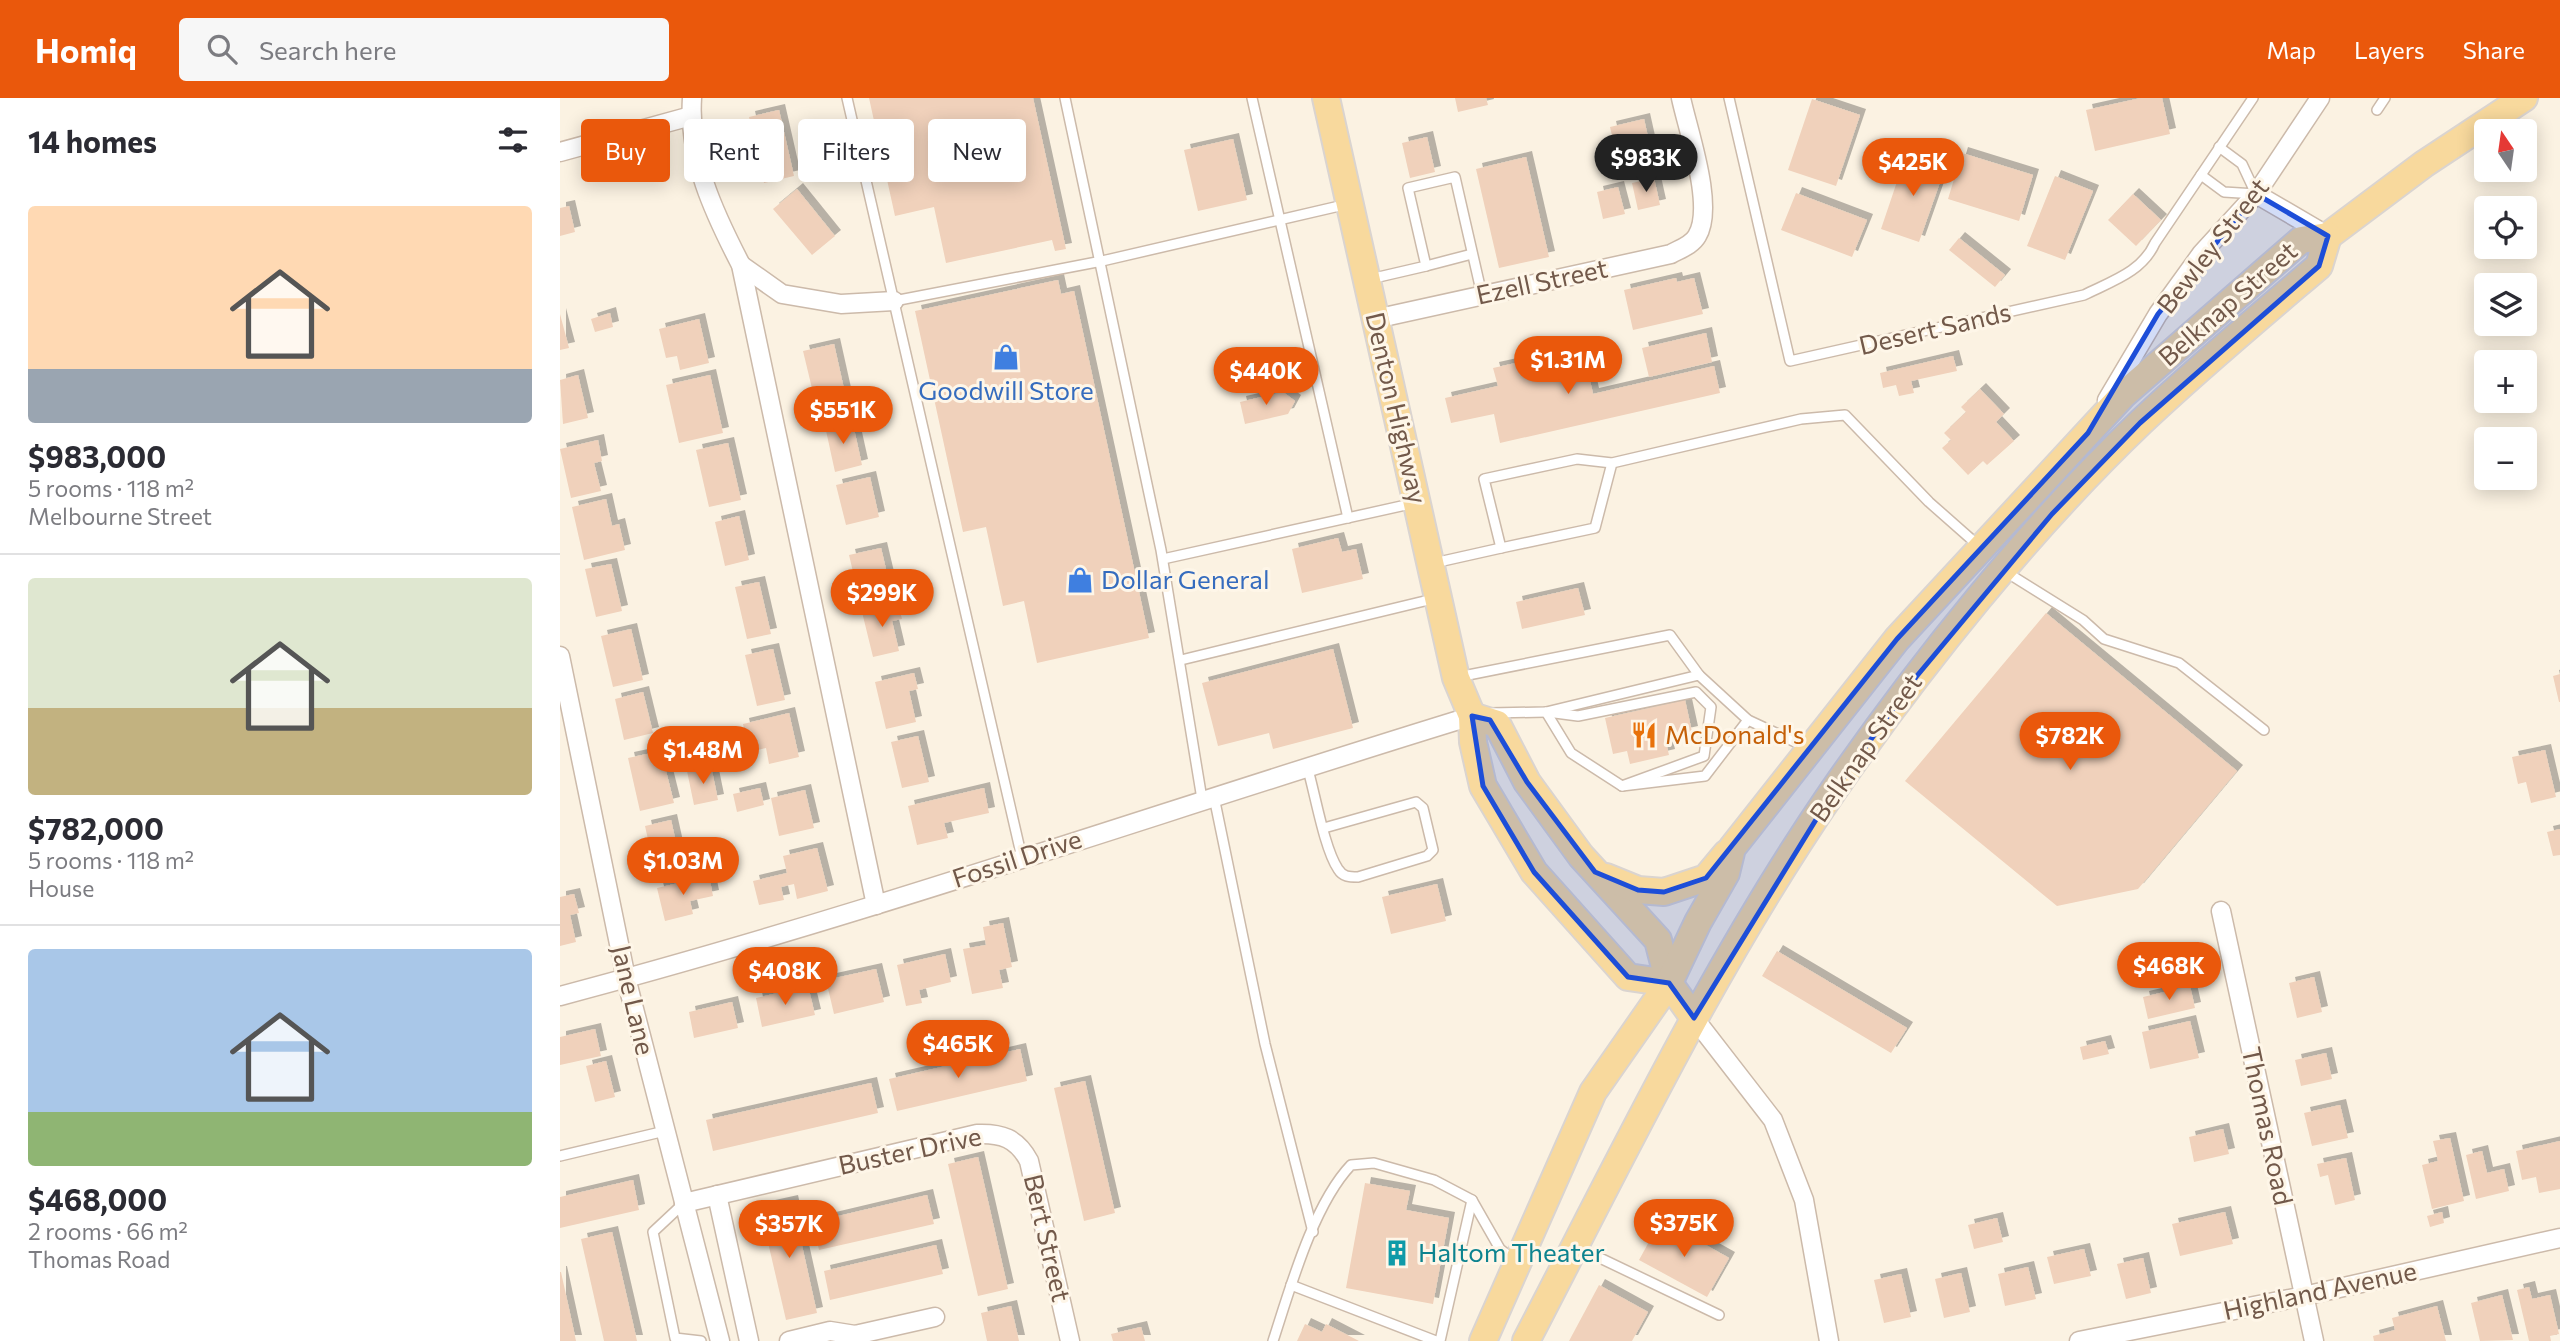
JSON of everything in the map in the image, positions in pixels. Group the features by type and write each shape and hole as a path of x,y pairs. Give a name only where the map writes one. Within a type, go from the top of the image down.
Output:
{"main road":[{"name":"Denton Highway","path":"1326,98 1456,678 1472,716 1473,742 1483,786 1534,872 1628,977 1670,983"},
{"path":"2328,236 2424,164 2524,98"},
{"name":"Belknap Street","path":"1483,1341 1593,1092 1670,983 1698,922 1726,873 1732,848 1808,748 1897,639 2123,396 2301,240 2328,236 2319,266 2140,423 2052,514 1916,677 1833,792 1728,958 1526,1341"},
{"path":"1472,716 1497,724 1527,782 1595,872 1658,940 1670,983 1694,1018"},
{"path":"1595,872 1638,890 1664,892 1706,878 1732,848"}],"street":[{"name":"Ezell Street","path":"1375,319 1671,254 1696,238 1704,215 1681,98"},
{"name":"Bewley Street","path":"2088,433 2158,314 2202,253 2256,194 2320,98"},
{"path":"560,152 691,107 709,203 741,265 877,905"},
{"path":"2256,194 2328,236"},
{"path":"741,265 782,294 841,304 894,301"},
{"name":"Jane Lane","path":"560,656 563,685 626,978 720,1341"},
{"name":"Fossil Drive","path":"560,996 877,905 1208,797 1472,716"},
{"name":"Thomas Road","path":"2221,911 2314,1341"},
{"path":"1694,1018 1773,1120 1804,1200 1829,1341"},
{"name":"Buster Drive","path":"684,1203 977,1134 997,1133 1013,1140"},
{"name":"Bert Street","path":"1013,1140 1022,1148 1029,1161 1070,1341"},
{"path":"710,1197 749,1341"},
{"name":"Highland Avenue","path":"2078,1341 2304,1296 2560,1238"},
{"path":"789,1341 830,1331 855,1335 935,1317"}],"lane":[{"path":"847,98 1022,858"},
{"path":"1065,98 1102,261 1163,559 1208,797 1265,1044 1313,1232"},
{"path":"1252,98 1348,517"},
{"name":"Desert Sands","path":"1729,98 1790,361 2084,295 2147,261 2155,243 2253,98"},
{"path":"2376,110 2385,98"},
{"path":"2201,175 2224,192 2256,194 2242,163 2219,147"},
{"path":"1426,266 1408,188 1455,177 1482,295"},
{"path":"894,301 1102,261 1349,204"},
{"path":"1367,280 1472,254"},
{"path":"1501,548 1483,480 1577,459 1612,463 1801,419 1845,415 1929,502 1981,548"},
{"path":"1431,563 1595,528 1612,463"},
{"path":"1163,559 1417,502"},
{"path":"2004,572 2083,620 2104,639 2179,663 2264,730"},
{"path":"1181,660 1439,598"},
{"path":"1456,678 1670,635 1699,675 1748,720 1808,748"},
{"path":"1546,712 1699,675"},
{"path":"1472,716 1546,712 1578,716 1696,692 1711,707 1704,756 1622,786"},
{"path":"1546,712 1571,753 1622,786 1705,776 1748,720"},
{"path":"1307,766 1324,828 1332,857 1339,871 1347,877 1358,877 1427,856 1433,850 1423,808 1416,802 1324,828"},
{"path":"560,1156 665,1131"},
{"path":"1273,1341 1313,1232 1336,1181 1351,1165 1374,1163 1434,1180 1472,1200 1500,1249 1518,1263"},
{"path":"1291,1286 1438,1341 1472,1200"},
{"path":"684,1203 653,1232 675,1338 701,1341"},
{"path":"1576,1246 1719,1315"}],"highlighted area":[{"path":"2256,194 2328,236 2319,266 2140,423 2052,514 1916,677 1833,792 1694,1018 1669,983 1628,977 1534,872 1483,786 1472,716 1490,720 1527,782 1595,872 1638,890 1664,892 1706,878 1897,639 2088,433 2158,314"}],"building":[{"path":"869,98 1033,98 1066,249 1055,251 1052,240 946,263 934,207 895,216 888,182 914,182 914,119 874,119"},
{"path":"1455,98 1486,98 1488,105 1458,112"},
{"path":"2141,98 2162,98 2170,134 2095,151 2086,110"},
{"path":"1812,99 1860,115 1836,186 1788,170"},
{"path":"779,110 781,119 749,119"},
{"path":"1644,119 1650,146 1616,153 1610,127"},
{"path":"784,132 794,176 784,178"},
{"path":"1427,137 1435,172 1410,178 1402,143"},
{"path":"1233,139 1247,200 1198,211 1184,150"},
{"path":"1962,153 2033,175 2019,221 1948,199"},
{"path":"1906,155 1945,168 1919,242 1881,229"},
{"path":"1526,157 1549,257 1499,268 1476,169"},
{"path":"2055,176 2093,191 2065,260 2027,246"},
{"path":"1654,178 1660,205 1638,210 1632,183"},
{"path":"1618,187 1625,214 1603,219 1597,192"},
{"path":"797,189 835,236 812,255 773,209"},
{"path":"1796,193 1867,220 1852,257 1781,230"},
{"path":"2133,194 2161,220 2136,246 2108,220"},
{"path":"569,206 575,232 560,236 560,208"},
{"path":"1959,238 2005,275 1995,287 1949,250"},
{"path":"1676,278 1677,282 1694,278 1703,314 1633,330 1624,290"},
{"path":"1058,280 1061,294 1074,291 1149,638 1037,663 1024,601 1003,606 986,527 963,532 915,311"},
{"path":"610,313 613,327 595,332 591,319"},
{"path":"560,314 569,348 560,350"},
{"path":"699,319 709,363 680,370 677,356 666,358 659,329"},
{"path":"1706,333 1712,362 1649,377 1642,348"},
{"path":"834,344 846,398 816,405 803,351"},
{"path":"1583,348 1593,394 1714,366 1720,393 1500,443 1494,414 1451,423 1445,398 1498,386 1493,368"},
{"path":"1953,356 1957,371 1911,381 1914,393 1899,396 1896,385 1883,388 1880,373"},
{"path":"578,375 588,418 563,424 560,380"},
{"path":"710,375 723,433 679,443 666,385"},
{"path":"1980,389 2004,414 1996,422 2014,441 1987,465 1983,461 1968,475 1942,448 1951,440 1944,433 1966,412 1961,407"},
{"path":"1283,392 1295,401 1288,414 1245,424 1240,402"},
{"path":"852,420 862,465 835,472 825,426"},
{"path":"598,440 602,461 594,463 601,491 571,498 560,449"},
{"path":"728,443 741,500 709,507 696,450"},
{"path":"870,477 879,517 846,525 836,485"},
{"path":"606,499 612,526 619,524 625,550 584,560 572,507"},
{"path":"739,516 749,560 725,566 715,522"},
{"path":"1338,538 1342,552 1356,549 1363,579 1302,593 1292,549"},
{"path":"881,548 890,586 858,593 849,555"},
{"path":"611,564 622,611 596,617 585,569"},
{"path":"759,582 771,634 747,639 735,587"},
{"path":"1578,588 1585,615 1522,629 1516,602"},
{"path":"898,604 902,619 892,621 899,651 873,657 862,612"},
{"path":"2046,613 2237,771 2138,889 2057,906 1905,781"},
{"path":"631,629 643,680 613,687 601,636"},
{"path":"773,649 785,700 757,706 745,655"},
{"path":"1333,649 1353,728 1273,749 1269,733 1218,746 1202,683"},
{"path":"914,673 918,689 909,691 916,722 886,729 875,682"},
{"path":"2560,674 2560,702 2559,702 2553,676"},
{"path":"643,692 653,733 624,740 615,699"},
{"name":"McDonald's","path":"1685,700 1692,732 1665,738 1669,755 1630,764 1627,751 1613,754 1605,718"},
{"path":"789,713 799,757 769,764 766,748 749,752 743,724"},
{"path":"918,736 929,782 902,788 891,742"},
{"path":"2545,750 2556,797 2531,803 2526,782 2518,784 2512,757"},
{"path":"661,751 674,803 640,811 628,758"},
{"path":"711,766 718,800 694,805 687,771"},
{"path":"760,788 764,805 737,812 733,794"},
{"path":"984,788 989,813 944,823 948,838 917,845 908,806"},
{"path":"805,790 814,828 779,836 771,798"},
{"path":"671,820 683,874 657,880 645,826"},
{"path":"2560,829 2560,855 2553,856 2547,832"},
{"path":"817,848 828,891 797,899 794,884 781,887 784,900 759,905 753,881 787,873 783,856"},
{"path":"709,876 713,896 690,901 693,914 665,921 657,888"},
{"path":"1437,884 1446,921 1391,934 1382,897"},
{"path":"574,894 579,913 570,915 576,942 560,946 560,897"},
{"path":"1003,923 1012,967 999,970 1003,988 972,994 963,949 986,945 983,927"},
{"path":"1777,951 1907,1028 1891,1053 1762,976"},
{"path":"945,954 951,982 919,990 922,1003 906,1006 897,965"},
{"path":"876,969 884,1002 834,1014 826,980"},
{"path":"2314,977 2322,1012 2297,1018 2289,983"},
{"path":"808,986 815,1015 762,1027 756,998"},
{"path":"2190,986 2195,1008 2148,1019 2143,997"},
{"path":"732,1002 738,1028 694,1038 689,1012"},
{"path":"2190,1021 2199,1058 2150,1069 2142,1032"},
{"path":"595,1029 601,1056 560,1065 560,1037"},
{"path":"2105,1041 2109,1054 2083,1060 2080,1047"},
{"path":"1020,1049 1027,1081 897,1111 889,1079"},
{"path":"2326,1053 2332,1079 2301,1086 2295,1060"},
{"path":"606,1061 615,1097 595,1102 586,1066"},
{"path":"1085,1081 1115,1213 1084,1221 1054,1088"},
{"path":"871,1083 878,1113 713,1151 706,1120"},
{"path":"2340,1105 2348,1138 2312,1146 2304,1113"},
{"path":"2223,1129 2229,1154 2194,1162 2189,1137"},
{"path":"2450,1138 2464,1201 2432,1209 2422,1165 2438,1161 2433,1141"},
{"path":"2560,1141 2560,1189 2539,1193 2536,1177 2522,1180 2516,1151"},
{"path":"2482,1151 2487,1173 2504,1169 2509,1191 2476,1199 2466,1155"},
{"path":"978,1157 1008,1289 978,1296 948,1164"},
{"path":"2346,1158 2355,1200 2335,1205 2328,1175 2320,1177 2317,1164"},
{"path":"633,1180 639,1210 560,1228 560,1197"},
{"name":"Haltom Theater","path":"1365,1183 1410,1191 1406,1210 1449,1218 1433,1304 1346,1288"},
{"path":"927,1195 934,1224 819,1250 813,1222"},
{"path":"792,1201 817,1313 786,1320 760,1208"},
{"path":"2225,1212 2233,1244 2180,1256 2172,1224"},
{"path":"2442,1212 2444,1223 2430,1227 2427,1216"},
{"path":"1997,1218 2003,1242 1974,1249 1968,1225"},
{"path":"1661,1220 1729,1258 1707,1297 1639,1260"},
{"path":"612,1232 637,1341 604,1341 581,1239"},
{"path":"936,1245 943,1274 830,1300 824,1271"},
{"path":"2084,1249 2091,1276 2054,1284 2047,1257"},
{"path":"2143,1258 2151,1293 2126,1299 2117,1264"},
{"path":"2028,1267 2036,1299 2005,1306 1998,1274"},
{"path":"561,1272 576,1341 560,1341"},
{"path":"1961,1273 1970,1312 1944,1318 1935,1279"},
{"path":"1901,1274 1911,1317 1884,1323 1874,1280"},
{"path":"1599,1285 1648,1312 1632,1341 1569,1341"},
{"path":"2529,1287 2532,1299 2550,1295 2559,1334 2550,1336 2551,1341 2529,1341 2517,1290"},
{"path":"2502,1295 2513,1340 2480,1341 2471,1303"},
{"path":"1011,1306 1019,1341 987,1341 981,1313"},
{"path":"2437,1306 2446,1341 2374,1341 2373,1336 2395,1330 2392,1318"},
{"path":"1305,1324 1322,1332 1326,1324 1359,1341 1297,1341"},
{"path":"1141,1327 1145,1341 1113,1341 1111,1334"}],"place":[{"name":"Goodwill Store","path":"1006,357"},
{"name":"Dollar General","path":"1080,580"},
{"name":"McDonald's","path":"1644,735"},
{"name":"Haltom Theater","path":"1397,1253"}]}
